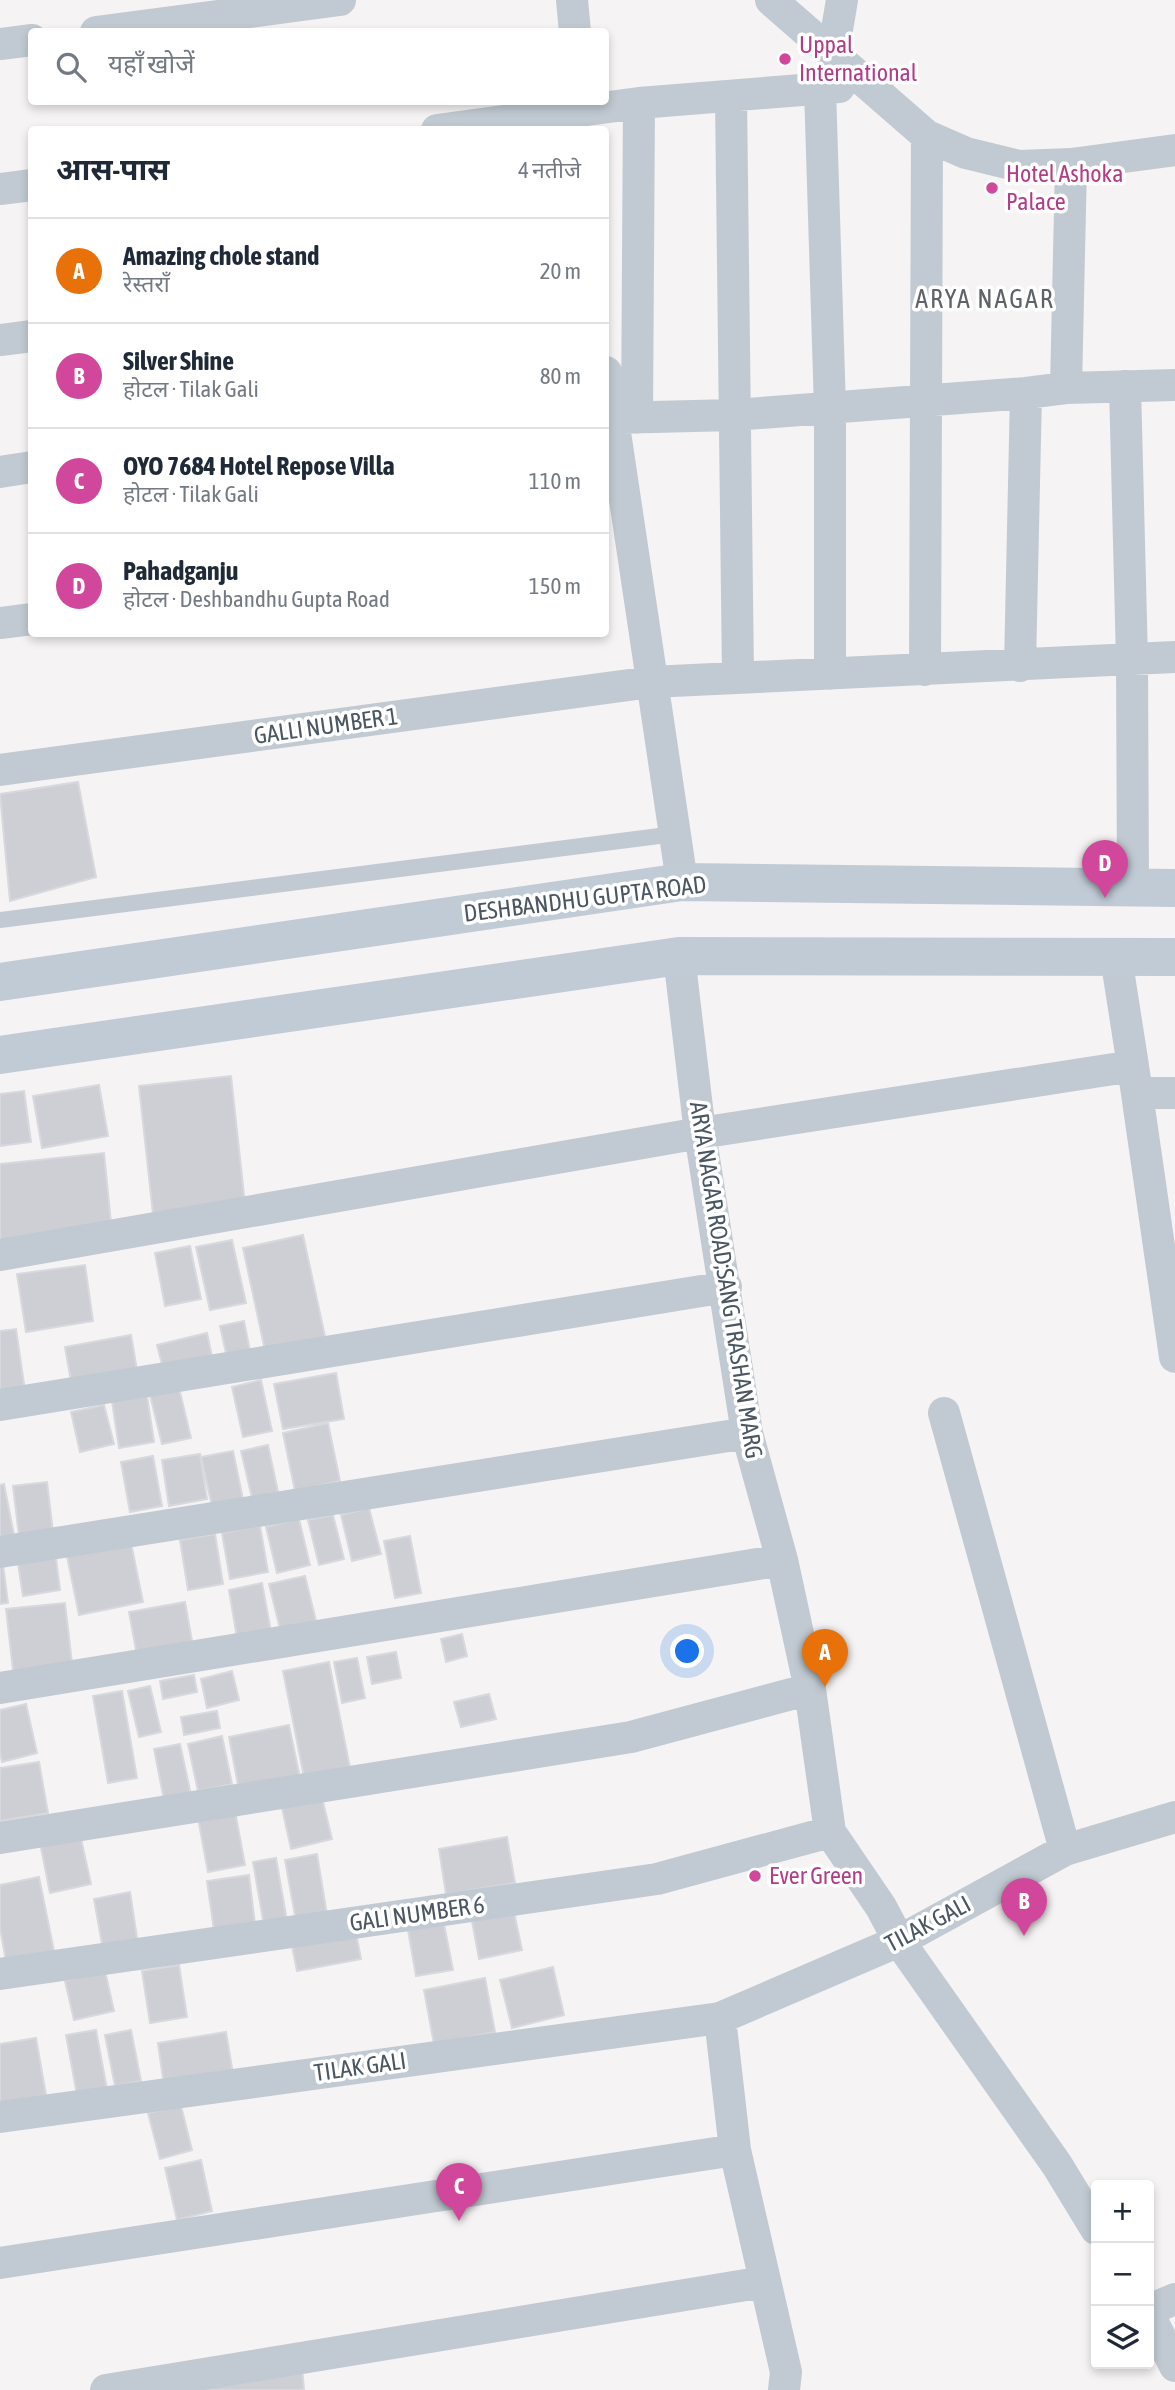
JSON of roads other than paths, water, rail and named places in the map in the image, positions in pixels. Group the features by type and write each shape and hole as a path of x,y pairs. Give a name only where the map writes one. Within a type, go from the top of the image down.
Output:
{"main road":[{"name":"DESHBANDHU GUPTA ROAD","path":"0,982 682,882 1175,888"},
{"path":"0,1055 679,956 1175,957"}],"street":[{"path":"126,28 340,0"},
{"path":"572,0 575,28"},
{"path":"771,0 927,136 966,153 1019,166 1071,164 1175,150"},
{"path":"832,53 842,0"},
{"path":"0,44 28,40"},
{"path":"474,126 583,114 639,103 870,85"},
{"path":"820,89 830,408 830,674"},
{"path":"731,97 738,678"},
{"path":"639,103 618,543 651,682 682,882"},
{"path":"925,670 927,136"},
{"path":"1066,388 1071,164"},
{"path":"0,190 28,186"},
{"path":"0,340 28,336"},
{"path":"624,418 734,415 1066,388 1175,385"},
{"path":"1125,386 1132,660 1133,888"},
{"path":"609,387 624,418"},
{"path":"1020,666 1026,393"},
{"path":"0,472 28,468"},
{"path":"0,623 28,620"},
{"name":"GALLI NUMBER 1","path":"0,770 651,682 1175,657"},
{"name":"ARYA NAGAR ROAD;SANG TRASHAN MARG","path":"679,956 700,1133 747,1433 782,1560 810,1689 830,1832 881,1907 899,1941 1057,2165 1091,2221"},
{"path":"1116,957 1175,1357"},
{"path":"0,1255 700,1133 1135,1080 1175,1093"},
{"path":"0,1405 726,1287"},
{"path":"944,1413 1065,1850"},
{"path":"0,1552 747,1433"},
{"path":"0,1688 782,1560"},
{"path":"0,1838 631,1737 810,1689"},
{"name":"TILAK GALI","path":"0,2117 720,2018 899,1941 1065,1850 1175,1817"},
{"name":"GALI NUMBER 6","path":"0,1974 657,1879 830,1832"},
{"path":"720,2018 735,2150 786,2372 785,2390"},
{"path":"0,2263 735,2150"},
{"path":"106,2390 764,2281"},
{"path":"1154,2310 1175,2300"},
{"path":"1154,2322 1175,2366"}],"lane":[{"path":"0,919 675,834"}],"place":[{"name":"Uppal International","path":"785,59"},
{"name":"Hotel Ashoka Palace","path":"992,188"},
{"name":"Pahadganju","path":"1105,898"},
{"name":"Amazing chole stand","path":"825,1687"},
{"name":"Ever Green","path":"755,1876"},
{"name":"Silver Shine","path":"1024,1936"},
{"name":"OYO 7684 Hotel Repose Villa","path":"459,2221"}],"district":[{"name":"ARYA NAGAR","path":"985,299"}]}
